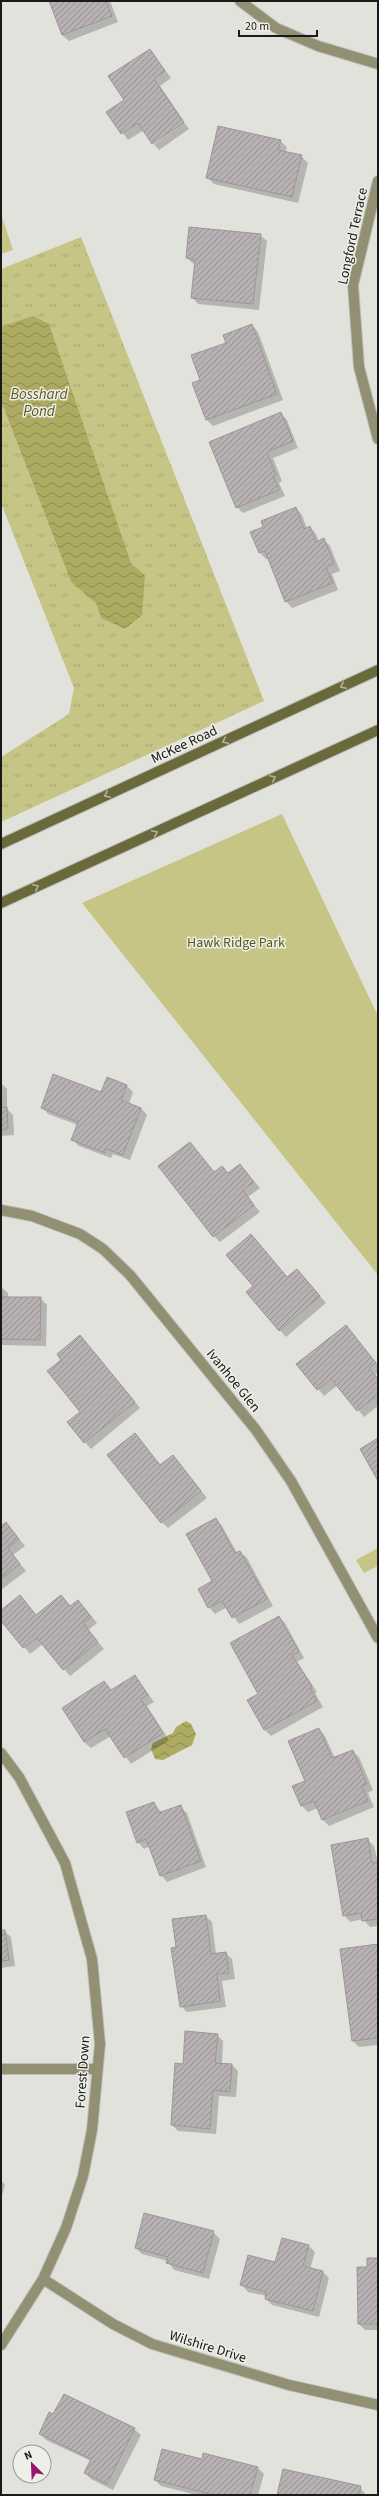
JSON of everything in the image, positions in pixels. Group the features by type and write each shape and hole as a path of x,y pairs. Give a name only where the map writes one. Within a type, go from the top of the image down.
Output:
{"main road":[{"name":"McKee Road","path":"1,844 378,670"},
{"path":"1,903 378,730"}],"street":[{"path":"240,1 276,28 318,46 378,64"},
{"name":"Longford Terrace","path":"378,181 353,285 359,367 378,439"},
{"name":"Ivanhoe Glen","path":"1,1210 32,1216 80,1234 103,1249 130,1275 256,1430 291,1481 378,1638"},
{"name":"Forest Down","path":"1,1753 19,1777 65,1863 92,1959 100,2044 92,2130 83,2176 66,2228 43,2279 1,2345"},
{"path":"1,2069 97,2069"},
{"name":"Wilshire Drive","path":"43,2279 113,2324 152,2344 289,2385 378,2405"}],"green space":[{"path":"1,214 13,250 1,254"},
{"path":"81,237 264,701 1,822 1,757 69,714 74,688 1,503 1,401 71,582 97,603 101,618 145,575 131,563 3,326 1,329 1,269"},
{"name":"Hawk Ridge Park","path":"282,814 378,1016 378,1275 82,903"},
{"path":"378,1548 378,1566 364,1573 356,1560"}],"water":[{"name":"Bosshard Pond","path":"33,316 49,324 131,563 145,575 142,615 125,629 101,618 96,603 71,582 1,401 1,329 3,326"},
{"path":"186,1721 191,1724 196,1734 192,1745 163,1760 155,1759 151,1749 153,1743 173,1733 176,1727"}],"building":[{"path":"49,1 106,1 112,16 62,35"},
{"path":"150,49 165,71 154,79 184,123 152,144 138,123 121,134 106,112 124,100 108,76"},
{"path":"218,126 281,140 278,150 302,155 292,197 206,178"},
{"path":"189,227 261,234 253,304 191,298 195,260 186,258"},
{"path":"252,324 277,394 206,420 192,383 200,380 191,355 226,343 223,335"},
{"path":"281,412 293,441 267,452 276,475 273,476 279,490 236,508 209,442"},
{"path":"296,507 304,529 310,526 316,542 324,538 334,564 326,567 333,583 285,602 265,551 259,553 250,532 263,527 261,521"},
{"path":"53,1074 101,1092 107,1077 127,1085 121,1100 141,1108 123,1155 106,1149 105,1153 71,1140 78,1122 41,1108"},
{"path":"7,1107 8,1129 1,1130 1,1108"},
{"path":"190,1142 214,1172 222,1166 228,1173 240,1164 254,1182 243,1190 254,1205 213,1237 158,1166"},
{"path":"251,1234 287,1277 297,1269 320,1296 279,1331 246,1292 253,1286 226,1255"},
{"path":"1,1286 2,1297 41,1297 40,1340 1,1339"},
{"path":"346,1325 376,1363 369,1368 378,1379 378,1395 357,1411 331,1379 317,1390 296,1364"},
{"path":"80,1335 135,1402 84,1443 67,1422 80,1412 47,1371 61,1360 57,1354"},
{"path":"135,1433 160,1465 173,1455 201,1491 161,1523 107,1455"},
{"path":"378,1438 378,1481 360,1449"},
{"path":"216,1518 235,1553 240,1551 267,1599 232,1618 222,1601 208,1608 198,1589 212,1581 186,1534"},
{"path":"6,1522 19,1539 8,1548 20,1564 1,1579 1,1526"},
{"path":"20,1595 36,1615 61,1595 70,1606 78,1600 91,1617 83,1623 98,1642 63,1670 37,1638 23,1648 1,1621 1,1610"},
{"path":"279,1616 299,1652 292,1655 312,1686 310,1687 317,1701 264,1730 247,1700 258,1694 230,1643"},
{"path":"135,1675 148,1695 141,1699 163,1733 124,1758 105,1729 84,1742 62,1708 104,1681 111,1690"},
{"path":"319,1728 332,1758 353,1750 367,1784 362,1786 368,1801 322,1820 314,1801 301,1806 292,1786 305,1781 288,1741"},
{"path":"154,1802 158,1813 181,1805 201,1861 160,1876 146,1839 137,1843 126,1812"},
{"path":"368,1838 372,1863 378,1862 378,1919 362,1921 361,1913 343,1916 331,1845"},
{"path":"206,1915 211,1954 226,1952 229,1973 217,1974 220,2001 180,2007 171,1948 176,1947 172,1919"},
{"path":"1,1930 5,1930 9,1960 1,1961"},
{"path":"378,1944 378,2038 352,2041 340,1949"},
{"path":"185,2031 218,2034 215,2063 232,2064 230,2092 213,2090 210,2129 171,2125 175,2063 183,2064"},
{"path":"144,2213 214,2231 203,2273 166,2263 168,2257 135,2248"},
{"path":"282,2238 309,2245 303,2266 323,2271 313,2311 265,2299 266,2292 240,2285 248,2255 275,2262"},
{"path":"367,2258 378,2258 378,2324 358,2324 357,2267 367,2267"},
{"path":"64,2394 135,2428 107,2484 84,2473 91,2459 39,2434 49,2412 53,2414"},
{"path":"162,2449 202,2459 203,2453 258,2467 250,2495 214,2495 154,2480"},
{"path":"283,2469 361,2486 359,2495 277,2495"}]}
